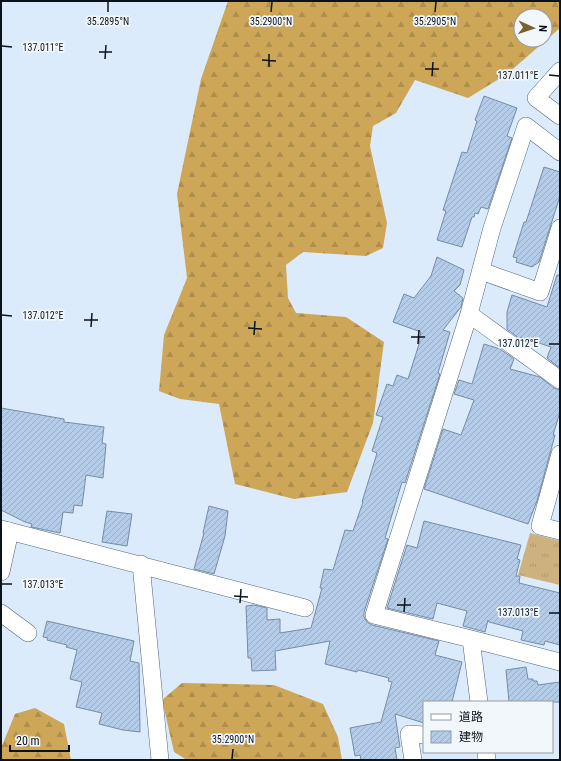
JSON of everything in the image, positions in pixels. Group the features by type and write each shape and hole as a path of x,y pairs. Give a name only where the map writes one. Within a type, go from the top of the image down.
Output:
{"street":[{"path":"560,71 536,98 560,116"},
{"path":"560,152 526,126 492,228 469,314 374,615 471,638 560,662"},
{"path":"481,271 540,292 560,228"},
{"path":"469,314 560,380"},
{"path":"560,454 540,526 560,531"},
{"path":"1,572 6,530 305,608"},
{"path":"141,564 160,760"},
{"path":"1,613 28,633"},
{"path":"471,638 479,701"},
{"path":"413,760 409,734 423,735"}],"green space":[{"path":"228,1 560,1 560,28 553,34 553,8 513,8 513,48 537,48 507,74 468,98 415,80 396,113 373,126 370,146 387,223 383,248 366,256 303,252 286,265 288,298 296,313 346,317 384,342 373,423 347,492 294,499 235,484 219,404 180,399 159,391 164,335 187,278 177,194 201,79"},
{"path":"530,533 560,541 560,585 518,575"},
{"path":"182,683 274,685 323,704 338,737 342,760 187,760 174,752 162,700"},
{"path":"35,708 64,724 71,760 1,760 1,748 15,714"}],"building":[{"path":"484,96 517,108 507,136 512,138 488,209 481,207 478,214 475,213 474,217 472,217 462,247 437,240 446,211 443,210 462,152 467,153 477,121 475,120"},
{"path":"544,167 560,172 560,196 539,262 532,267 516,262 517,258 513,257"},
{"path":"437,257 464,270 460,285 454,291 463,298 461,307 443,330 450,332 438,373 440,374 405,483 402,482 385,538 388,539 364,612 364,617 367,622 372,625 439,641 435,655 462,662 452,701 423,701 423,723 395,714 400,747 395,748 397,760 361,760 360,755 355,756 350,728 381,722 392,682 388,681 389,678 325,664 330,641 275,651 276,670 252,671 251,658 248,658 246,606 254,605 267,608 267,620 280,619 280,633 311,628 322,588 320,588 324,569 333,570 345,530 353,531 363,502 377,453 372,451 383,417 376,415 387,384 393,386 397,375 408,379 420,341 421,332 393,322 404,294 414,298 431,276"},
{"path":"557,275 560,275 560,368 547,358 551,347 521,337 520,339 507,329 507,312 512,295 547,307"},
{"path":"484,344 500,349 514,359 510,369 540,377 554,388 560,390 560,412 553,435 555,435 537,501 528,524 424,489 443,429 461,435 474,400 454,394 459,380 472,384"},
{"path":"1,408 64,419 64,422 104,427 102,443 106,444 103,478 86,475 82,506 74,505 73,513 63,512 60,533 31,527 32,524 1,510"},
{"path":"209,506 228,511 225,536 214,574 194,569 204,533"},
{"path":"107,511 132,514 127,546 102,542"},
{"path":"424,521 521,545 517,559 520,560 516,576 520,576 519,583 560,593 560,645 545,641 544,645 521,640 523,631 489,622 488,620 485,632 463,626 467,611 437,603 433,619 387,608 407,545 417,548"},
{"path":"47,621 134,641 130,661 139,663 140,732 123,730 99,724 102,713 76,707 82,682 70,679 77,650 66,647 67,645 47,640 48,638 43,637"},
{"path":"526,667 528,679 537,681 538,685 560,682 560,702 509,701 506,670"}]}
